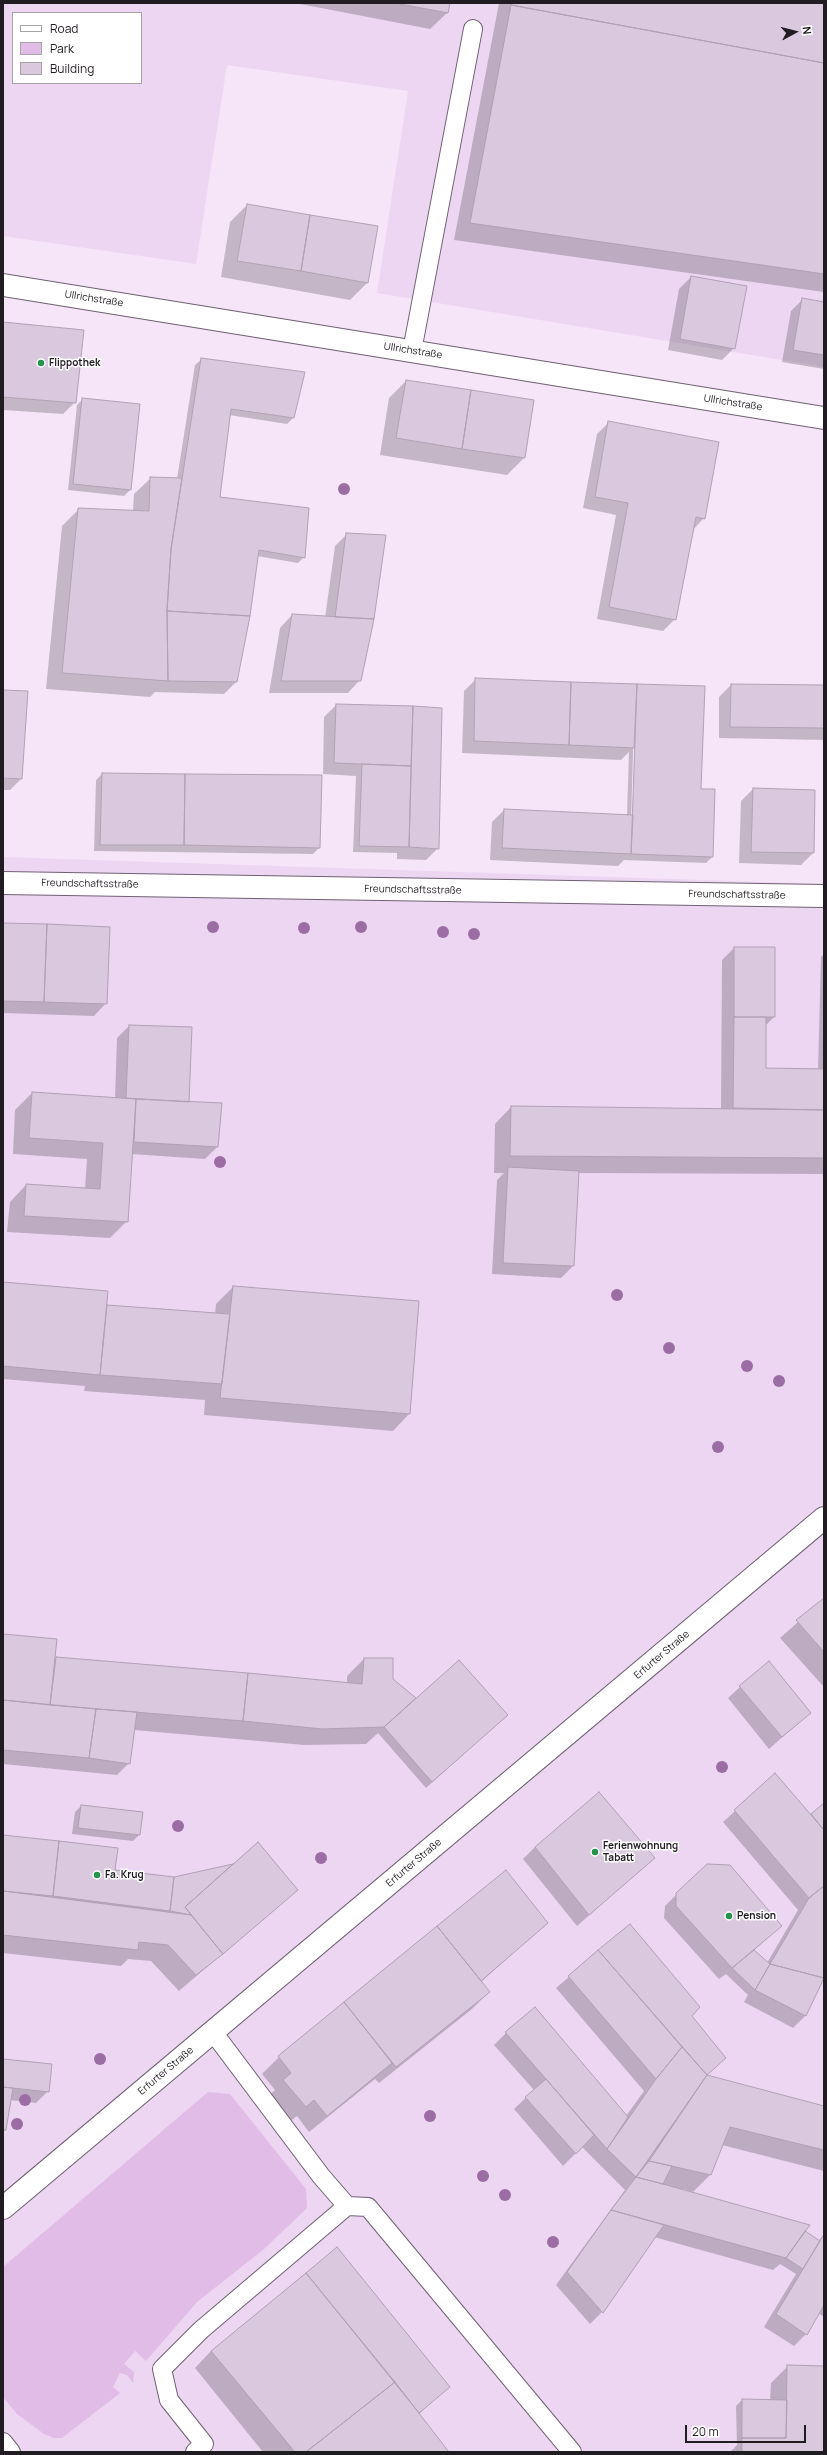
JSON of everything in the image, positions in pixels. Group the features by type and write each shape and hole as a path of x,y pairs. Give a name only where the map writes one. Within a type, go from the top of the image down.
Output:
{"street":[{"name":"Ullrichstraße","path":"3,285 824,418"},
{"name":"Freundschaftsstraße","path":"3,883 824,896"},
{"name":"Erfurter Straße","path":"3,2208 824,1518"}],"lane":[{"path":"412,351 472,29"},
{"path":"213,2032 321,2176 347,2206"},
{"path":"195,2452 204,2444 169,2400 162,2369 201,2330 347,2206 368,2207 572,2452"},
{"path":"3,2442 12,2452"}],"shaded area":[{"path":"3,3 824,3 824,367 377,293 408,91 227,65 196,264 3,236"},
{"path":"3,857 824,884 824,2452 3,2452"}],"green space":[{"path":"208,2092 230,2094 306,2189 307,2208 264,2249 197,2302 146,2361 135,2351 124,2364 134,2372 133,2383 127,2375 120,2373 113,2387 120,2393 62,2438 54,2438 44,2434 17,2414 3,2397 3,2267"}],"building":[{"path":"395,3 450,3 448,13"},
{"path":"512,3 824,3 824,63 511,5"},
{"path":"511,5 824,63 824,274 470,223"},
{"path":"247,204 310,215 301,271 237,261"},
{"path":"310,215 378,226 368,283 301,271"},
{"path":"691,276 747,286 735,349 680,339"},
{"path":"802,298 824,302 824,355 793,350"},
{"name":"Flippothek","path":"3,322 84,330 76,403 3,397"},
{"path":"201,358 305,372 294,418 231,409 220,497 309,508 305,558 259,550 250,616 167,611 171,549"},
{"path":"406,380 471,390 462,449 396,438"},
{"path":"471,390 534,400 525,458 462,449"},
{"path":"82,398 140,404 131,490 73,484"},
{"path":"608,421 719,442 705,519 696,517 676,620 609,607 628,503 595,497"},
{"path":"150,477 182,478 171,549 167,611 168,681 62,673 78,508 149,511"},
{"path":"346,533 386,535 374,619 335,617"},
{"path":"167,611 250,616 237,682 168,681"},
{"path":"292,614 374,619 361,681 281,681"},
{"path":"475,678 571,682 569,745 474,741"},
{"path":"571,682 637,684 634,748 569,745"},
{"path":"637,684 705,686 701,789 715,789 713,857 631,854"},
{"path":"731,684 824,685 824,728 730,727"},
{"path":"3,690 28,691 22,779 3,778"},
{"path":"336,704 413,706 411,766 334,763"},
{"path":"413,706 442,708 439,849 409,847"},
{"path":"362,764 411,766 409,847 359,846"},
{"path":"102,773 185,774 184,845 100,845"},
{"path":"185,774 322,775 320,848 184,845"},
{"path":"753,788 815,790 814,853 751,852"},
{"path":"504,809 633,815 631,854 502,848"},
{"path":"3,923 47,924 44,1002 3,1001"},
{"path":"47,924 110,927 107,1004 44,1002"},
{"path":"734,947 775,947 775,1017 734,1017"},
{"path":"734,1017 766,1017 766,1068 824,1069 824,1110 733,1108"},
{"path":"129,1025 192,1027 189,1102 126,1098"},
{"path":"32,1092 136,1099 128,1222 24,1216 26,1184 100,1189 103,1143 29,1138"},
{"path":"136,1099 222,1103 218,1147 134,1142"},
{"path":"511,1106 824,1110 824,1158 510,1156"},
{"path":"508,1167 579,1171 574,1266 503,1263"},
{"path":"3,1282 108,1291 100,1375 3,1366"},
{"path":"233,1286 419,1301 410,1414 220,1398"},
{"path":"107,1305 230,1314 222,1384 100,1375"},
{"path":"824,1598 824,1652 796,1620"},
{"path":"3,1634 57,1639 50,1705 3,1700"},
{"path":"56,1657 248,1673 243,1721 50,1705"},
{"path":"364,1658 393,1658 393,1679 416,1698 384,1727 322,1729 243,1721 248,1673 362,1684"},
{"path":"459,1660 508,1715 432,1782 384,1727"},
{"path":"769,1661 811,1713 782,1737 739,1686"},
{"path":"3,1700 96,1709 89,1758 3,1750"},
{"path":"96,1709 137,1712 130,1764 89,1758"},
{"path":"775,1773 824,1830 824,1886 809,1898 734,1810"},
{"name":"Ferienwohnung Tabatt","path":"599,1792 655,1858 589,1915 535,1847"},
{"path":"824,1803 824,1830 811,1814"},
{"path":"81,1805 143,1812 140,1835 78,1828"},
{"path":"3,1835 59,1841 53,1896 3,1891"},
{"path":"59,1841 118,1848 115,1870 174,1877 170,1911 53,1896"},
{"path":"258,1842 298,1890 223,1954 185,1907"},
{"path":"233,1864 185,1907 191,1915 170,1911 174,1877"},
{"name":"Pension","path":"707,1864 730,1865 782,1926 732,1968 676,1906 676,1893"},
{"path":"506,1870 548,1923 481,1981 437,1926"},
{"path":"824,1886 824,1978 770,1964 809,1898"},
{"path":"3,1891 191,1915 223,1954 196,1975 168,1945 139,1942 138,1950 3,1935"},
{"path":"630,1924 700,2007 692,2016 726,2058 707,2075 598,1950"},
{"path":"437,1926 490,1992 396,2067 344,2002"},
{"path":"598,1950 682,2047 656,2079 568,1976"},
{"path":"754,1950 770,1964 755,1990 732,1968"},
{"path":"770,1964 824,1978 806,2016 755,1990"},
{"path":"344,2002 392,2063 327,2116 314,2100 306,2107 283,2080 291,2073 278,2056"},
{"path":"535,2007 628,2117 607,2149 505,2032"},
{"path":"682,2047 707,2075 636,2177 607,2149 656,2079"},
{"path":"3,2059 52,2064 49,2092 3,2087"},
{"path":"707,2075 824,2106 824,2150 730,2127 711,2175 649,2161"},
{"path":"546,2079 594,2135 576,2154 525,2097"},
{"path":"3,2087 13,2088 6,2130 3,2130"},
{"path":"649,2161 672,2166 663,2184 636,2177"},
{"path":"636,2177 810,2225 786,2258 611,2210"},
{"path":"611,2210 664,2225 603,2313 567,2272"},
{"path":"805,2231 820,2241 803,2269 786,2258"},
{"path":"824,2234 824,2305 807,2335 776,2314"},
{"path":"337,2247 450,2387 419,2413 306,2273"},
{"path":"306,2273 395,2382 306,2452 295,2452 211,2351"},
{"path":"787,2365 824,2366 824,2452 742,2452 742,2438 786,2438"},
{"path":"395,2382 449,2452 306,2452"},
{"path":"742,2399 787,2400 786,2438 742,2438"}],"place":[{"name":"Flippothek","path":"41,363"},
{"name":"Ferienwohnung Tabatt","path":"595,1852"},
{"name":"Fa. Krug","path":"97,1875"},
{"name":"Pension","path":"729,1916"}]}
